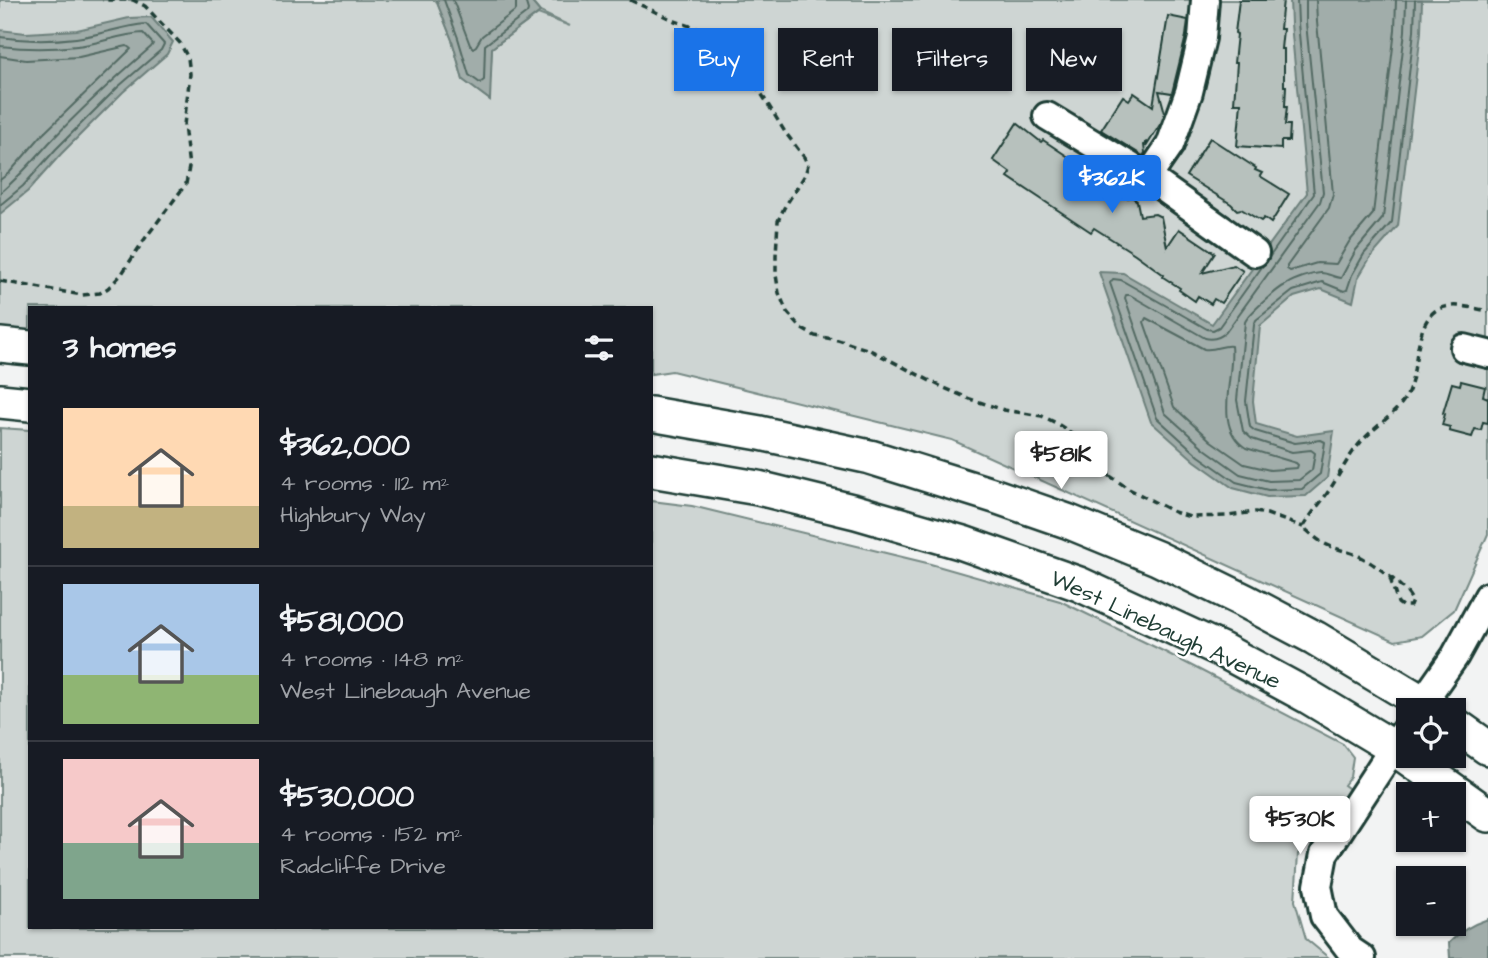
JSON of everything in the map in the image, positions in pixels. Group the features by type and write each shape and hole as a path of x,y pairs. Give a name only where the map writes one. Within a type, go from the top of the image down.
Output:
{"main road":[{"path":"0,345 28,348"},
{"path":"0,401 28,404"},
{"name":"West Linebaugh Avenue","path":"653,414 760,433 870,457 995,496 1067,522 1157,558 1315,638 1396,704"},
{"name":"West Linebaugh Avenue","path":"653,470 758,488 856,512 963,543 1079,584 1222,650 1309,697 1396,715"},
{"path":"1466,732 1488,748"},
{"name":"West Linebaugh Avenue","path":"1452,768 1488,815"}],"street":[{"path":"1148,177 1170,145 1189,92 1202,38 1205,0"},
{"path":"1047,116 1148,177 1255,253"},
{"path":"1428,698 1488,596"},
{"path":"1362,958 1350,950 1324,915 1318,886 1324,854 1396,747"}],"path":[{"path":"0,281 82,295 100,293 121,275 186,184 189,167 184,125 190,75 188,58 180,43 145,6 133,0 102,0"},
{"path":"630,0 702,30 728,46 740,59 804,158 807,165 805,175 778,221 776,255 779,293 787,312 802,329 815,336 870,350 970,399 1004,410 1042,416 1073,434 1107,474 1129,489 1174,512 1190,517 1255,512 1303,527 1325,545 1358,555 1390,578 1410,595 1412,601 1409,606 1398,603 1390,578"},
{"path":"1303,527 1360,443 1407,395 1423,331 1429,318 1437,310 1448,306 1488,311"}],"shaded area":[{"path":"0,0 436,0 452,40 463,80 489,99 492,48 538,14 570,26 540,12 530,0 1488,0 1488,534 1454,610 1422,636 1395,641 952,440 672,371 653,374 653,306 28,306 28,332 0,329"},
{"path":"0,428 28,430 28,929 653,929 653,501 692,506 927,563 1060,601 1343,744 1353,757 1350,777 1344,785 1352,791 1298,854 1295,901 1306,939 1329,958 0,958"}],"water":[{"path":"436,0 530,0 540,12 492,48 490,100 463,80 452,40"},
{"path":"1290,0 1422,0 1421,32 1398,226 1370,258 1358,278 1353,302 1321,289 1294,297 1260,326 1253,401 1256,424 1297,436 1334,431 1327,478 1306,496 1267,497 1233,488 1195,461 1151,422 1099,272 1123,273 1212,324 1307,193"},
{"path":"151,17 173,42 167,54 123,92 28,191 0,214 0,30 26,33 77,30 129,18"},
{"path":"1488,919 1488,958 1450,958 1449,943 1456,936 1466,936 1466,930"}],"building":[{"path":"1239,0 1283,0 1280,29 1283,29 1281,49 1284,49 1286,86 1285,125 1290,125 1289,141 1281,141 1281,149 1237,146 1241,103 1234,103 1237,63 1234,63"},
{"path":"1168,16 1188,20 1186,36 1172,93 1159,91 1165,113 1146,147 1147,141 1144,145 1143,156 1101,130 1123,96 1129,100 1134,93 1153,106"},
{"path":"1017,123 1041,142 1043,140 1127,198 1132,197 1137,201 1140,216 1155,214 1161,217 1167,247 1179,229 1215,253 1202,273 1234,265 1243,271 1221,303 1214,299 1211,304 1198,296 1195,301 1135,254 1094,228 1091,232 1008,177 1011,173 993,160"},
{"path":"1210,138 1256,168 1255,170 1262,173 1260,176 1289,194 1271,223 1264,218 1261,221 1241,209 1237,210 1186,176"},
{"path":"1461,381 1485,387 1483,396 1488,398 1488,423 1483,422 1481,430 1475,429 1472,437 1449,431 1450,427 1442,425 1452,383 1460,385"}]}
